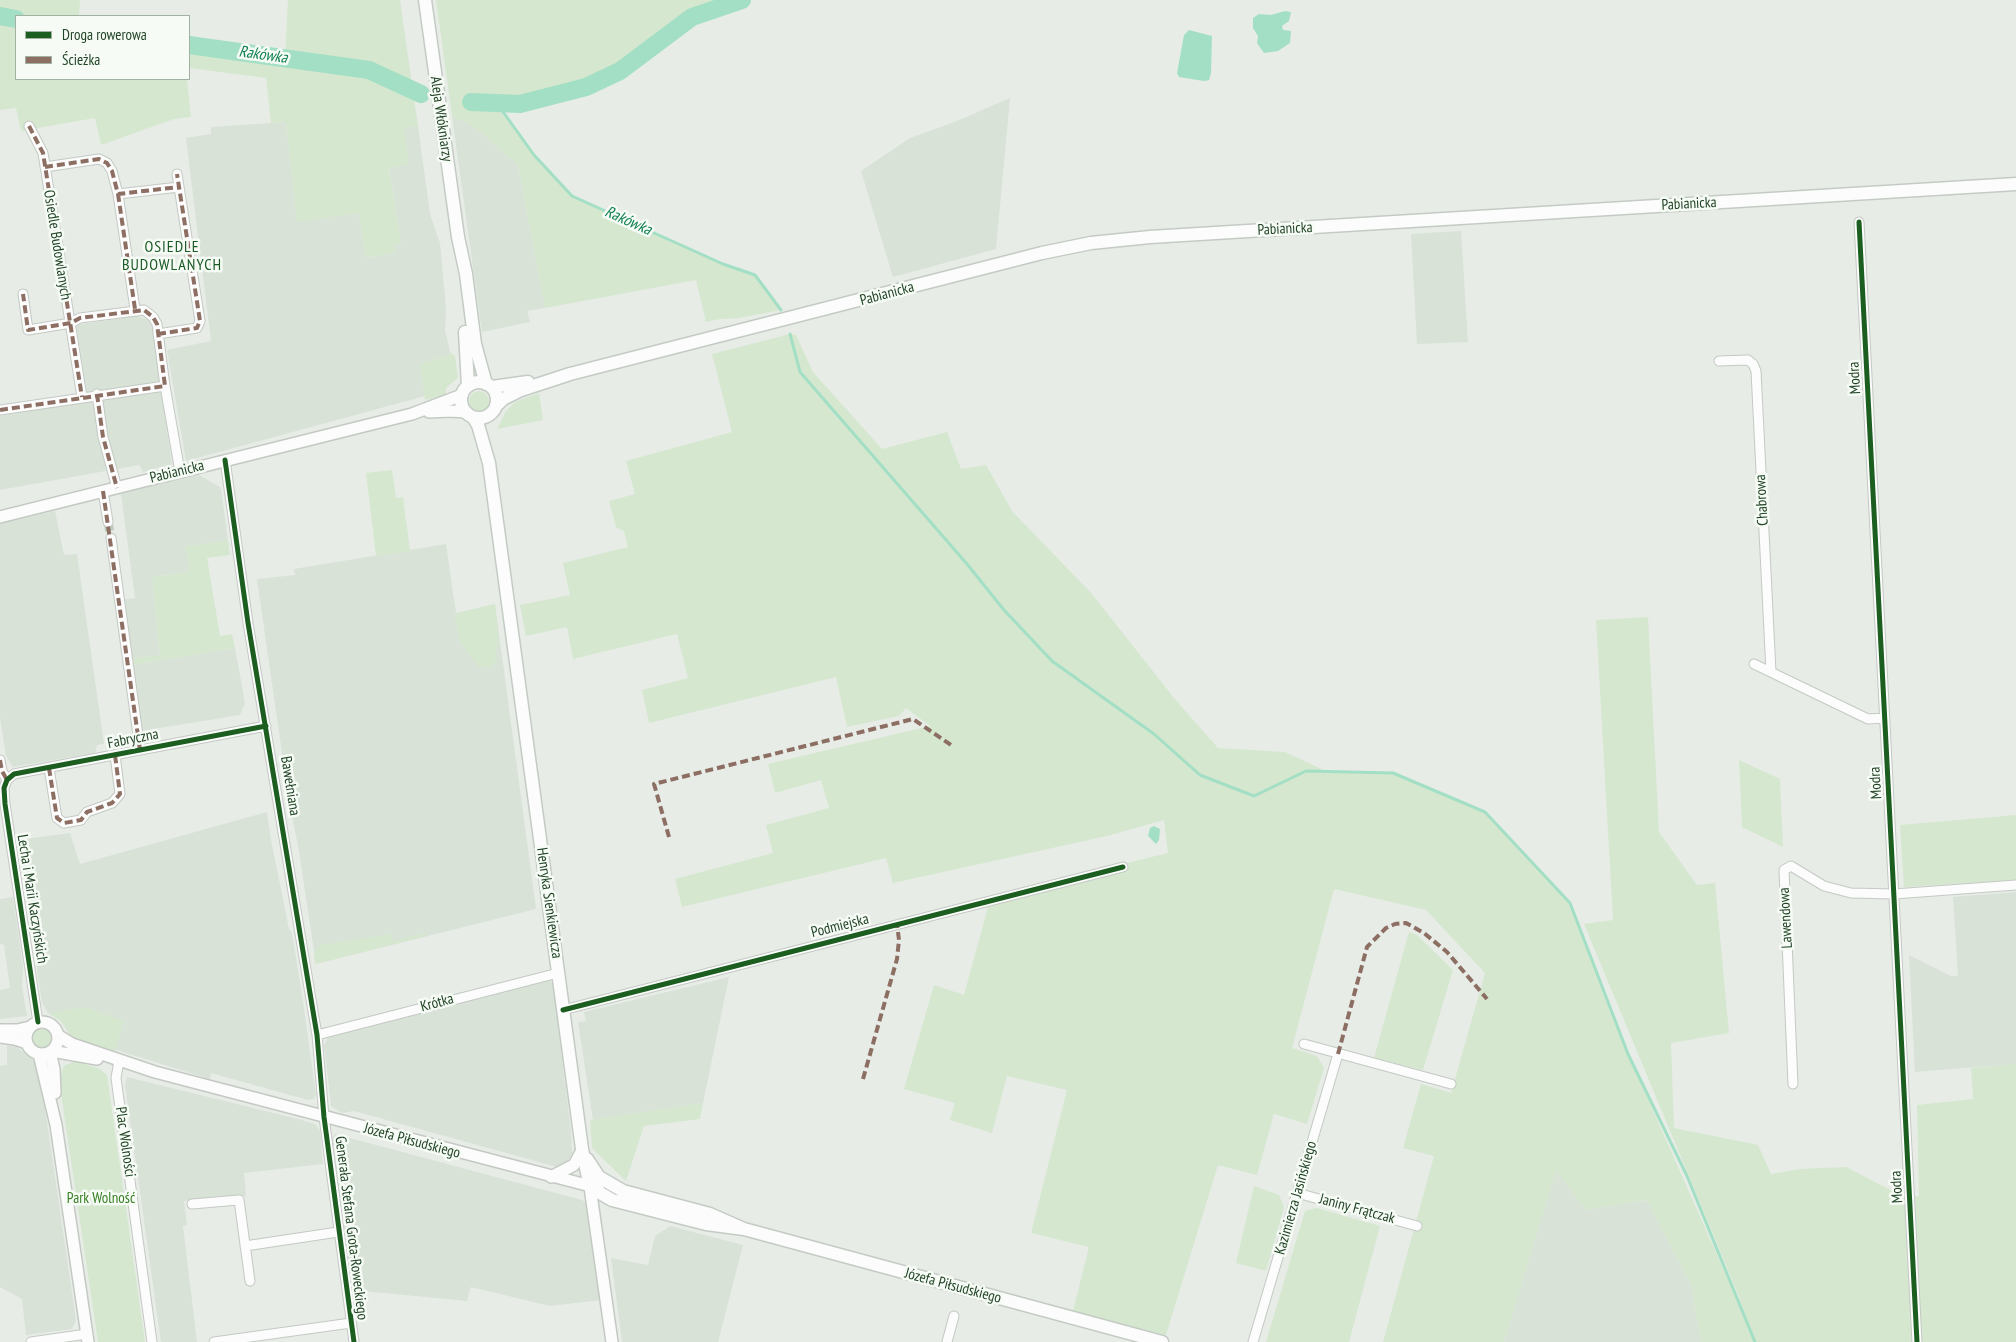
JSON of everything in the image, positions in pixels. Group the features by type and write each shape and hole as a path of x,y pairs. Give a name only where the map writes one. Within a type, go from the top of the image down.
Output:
{"main road":[{"name":"Aleja Włókniarzy","path":"425,0 458,237 469,366 465,391"},
{"name":"Pabianicka","path":"494,410 503,399 521,390 570,374 1042,253 1091,243 1169,236 2016,184"},
{"name":"Aleja Włókniarzy","path":"458,237 466,274 475,344 489,385"},
{"name":"Pabianicka","path":"489,385 570,374"},
{"path":"479,382 489,385 496,393 494,410 480,418 469,415 462,406 465,391 479,382"},
{"name":"Henryka Sienkiewicza","path":"488,464 494,410"},
{"name":"Henryka Sienkiewicza","path":"469,415 478,425 488,464 582,1150 590,1187"},
{"path":"582,1150 599,1177 623,1191"},
{"name":"Józefa Piłsudskiego","path":"590,1187 612,1200 706,1224 744,1229 1162,1342"},
{"name":"Józefa Piłsudskiego","path":"623,1191 710,1214 744,1229"}],"street":[{"name":"Osiedle Budowlanych","path":"29,126 43,153 82,397"},
{"path":"45,167 102,160 112,171 118,194 135,309"},
{"path":"158,334 197,328 200,321 177,174"},
{"path":"118,194 179,187"},
{"name":"Modra","path":"1859,222 1917,1342"},
{"path":"22,294 28,330 70,323 80,318 135,309 144,310 153,317 158,334 180,472"},
{"name":"Chabrowa","path":"1719,361 1748,360 1753,364 1756,371 1771,672"},
{"path":"0,410 97,394 165,386"},
{"name":"Pabianicka","path":"412,414 465,391"},
{"path":"97,394 103,437 117,488"},
{"name":"Pabianicka","path":"0,517 412,414 449,411 469,415"},
{"name":"Bawełniana","path":"225,460 266,726 317,1035 324,1117"},
{"path":"103,491 108,522"},
{"path":"111,538 140,750"},
{"path":"1754,664 1868,719 1885,718"},
{"name":"Fabryczna","path":"7,780 14,774 266,726"},
{"path":"49,768 57,818 64,823 81,820 87,812 112,803 120,794 115,755"},
{"path":"0,760 2,771 7,780"},
{"name":"Lecha i Marii Kaczyńskich","path":"7,780 4,788 5,804 34,1024"},
{"name":"Lawendowa","path":"1793,1084 1784,870 1791,866 1824,886 1851,893 1894,894"},
{"name":"Podmiejska","path":"563,1010 1123,867"},
{"path":"1894,894 2016,886"},
{"name":"Krótka","path":"317,1035 558,973"},
{"path":"0,1030 34,1024 50,1023 55,1026 59,1036 58,1044 47,1052 31,1050 27,1043 26,1034 34,1024"},
{"name":"Józefa Piłsudskiego","path":"59,1036 72,1044 119,1061 551,1177 590,1187 623,1191"},
{"path":"0,1037 15,1038 27,1043"},
{"path":"1304,1044 1451,1084"},
{"path":"47,1052 54,1069 56,1125"},
{"path":"30,1342 87,1338 47,1052"},
{"name":"Józefa Piłsudskiego","path":"47,1052 119,1061"},
{"name":"Kazimierza Jasińskiego","path":"1253,1342 1338,1054"},
{"path":"54,1069 66,1058 75,1055"},
{"name":"Plac Wolności","path":"119,1061 116,1078 152,1342"},
{"name":"Generała Stefana Grota-Roweckiego","path":"324,1117 354,1342"},
{"path":"551,1177 574,1165 582,1150"},
{"name":"Henryka Sienkiewicza","path":"590,1187 612,1342"},
{"name":"Janiny Frątczak","path":"1297,1193 1417,1226"},
{"path":"192,1204 239,1200 250,1281"},
{"path":"594,1214 606,1202 612,1200"},
{"path":"245,1246 338,1232"},
{"path":"947,1342 954,1316"},
{"path":"214,1342 350,1323"}],"shaded area":[{"path":"1285,11 1291,12 1289,21 1282,26 1283,30 1291,31 1290,43 1278,51 1264,53 1257,43 1258,36 1253,28 1253,18 1259,14 1271,15"},
{"path":"1189,30 1212,36 1211,73 1209,80 1179,77 1177,73 1184,35"},
{"path":"1010,98 996,249 893,277 861,171 910,138 957,121"},
{"path":"452,116 476,128 518,165 545,308 527,311 530,322 482,332"},
{"path":"286,122 297,221 359,213 365,258 395,253 394,245 401,244 389,167 404,128 418,126 430,214 440,243 446,308 445,330 450,352 449,355 420,364 425,396 186,461 167,350 211,341 186,138 211,134 211,127"},
{"path":"1461,231 1468,342 1417,344 1411,234"},
{"path":"137,316 149,320 153,331 172,464 143,472 139,465 0,490 0,416 88,400 76,325"},
{"path":"198,474 221,488 228,541 186,546 189,572 152,577 160,655 130,659 121,600 135,598 121,494"},
{"path":"55,511 64,555 77,554 104,744 97,745 95,753 13,767 6,756 0,717 0,524"},
{"path":"446,544 456,613 495,604 536,909 316,964 299,851 289,802 257,579 295,575 294,569"},
{"path":"235,648 245,703 240,715 141,731 131,665"},
{"path":"267,812 289,929 292,933 316,1094 314,1099 308,1100 211,1073 210,1079 71,1036 60,1020 48,1013 42,1003 18,840 70,833 80,864"},
{"path":"1154,826 1160,829 1159,840 1156,844 1148,836 1150,828"},
{"path":"2016,892 2016,1064 1915,1072 1909,955 1951,976 1958,976 1953,897"},
{"path":"13,897 23,967 22,986 27,1016 0,1019 0,990 10,988 4,945 0,944 0,899"},
{"path":"729,977 703,1103 593,1120 578,1022 586,1021 584,1012"},
{"path":"550,981 553,984 571,1132 572,1153 566,1164 557,1167 354,1111 342,1113 331,1106 324,1045 327,1039 332,1036"},
{"path":"7,1045 17,1047 34,1061 40,1074 76,1320 72,1329 26,1335 22,1299 0,1287 0,1066 7,1065"},
{"path":"127,1077 298,1119 315,1124 320,1130 323,1164 244,1173 246,1196 184,1201 187,1225 183,1226 197,1342 161,1342 125,1085"},
{"path":"335,1134 582,1200 586,1203 601,1300 550,1306 471,1287 467,1301 352,1290 332,1138"},
{"path":"1556,1169 1586,1210 1647,1200 1691,1285 1701,1342 1504,1342"},
{"path":"670,1226 743,1245 718,1342 622,1342 611,1258 648,1265 655,1236"}],"green space":[{"path":"0,0 80,0 79,15 15,15 15,80 187,80 191,117 174,119 101,145 95,118 21,131 16,108 0,110"},
{"path":"288,0 400,0 418,126 404,128 409,164 389,168 401,244 394,245 395,253 365,258 359,213 297,222 286,122 271,123 266,78 190,68 190,42 285,56"},
{"path":"436,0 742,0 692,17 620,71 586,87 520,104 497,102 534,155 572,196 723,264 755,275 781,310 706,322 696,280 545,308 518,165 476,128 452,116"},
{"path":"790,334 796,335 813,372 882,449 947,432 961,469 986,465 1012,511 1092,594 1174,698 1218,748 1285,752 1326,771 1393,773 1485,812 1570,903 1628,1054 1753,1336 1735,1287 1584,924 1613,920 1596,620 1648,617 1659,832 1697,885 1715,883 1729,1033 1671,1043 1674,1128 1758,1145 1771,1174 1800,1169 1846,1167 1904,1197 1919,1196 1917,1105 1973,1099 1971,1068 2016,1064 2016,1342 1756,1342 1754,1337 1755,1342 1701,1342 1691,1285 1647,1200 1586,1210 1556,1170 1504,1342 1383,1342 1434,1156 1403,1148 1421,1084 1451,1093 1485,973 1426,910 1334,889 1292,1048 1317,1056 1324,1068 1307,1124 1274,1114 1257,1175 1218,1165 1166,1335 1073,1311 1089,1247 1031,1233 1067,1090 1007,1076 992,1133 950,1120 955,1103 904,1089 934,985 964,995 991,896 1168,853 1164,820 1107,836 893,883 886,858 682,907 675,879 773,853 766,825 829,808 821,780 775,793 768,764 930,726 906,708 899,716 847,727 836,677 649,723 642,690 688,678 677,634 573,659 567,627 526,636 520,605 570,595 563,563 628,547 624,531 616,527 609,501 635,494 626,461 732,432 712,354"},
{"path":"450,352 455,356 458,378 446,388 446,395 425,400 420,364 449,355"},
{"path":"479,391 486,394 489,401 486,408 479,411 472,408 469,401 472,394"},
{"path":"539,393 543,420 497,429 506,411 515,402"},
{"path":"392,470 396,498 403,497 410,551 376,556 366,473"},
{"path":"228,541 230,555 207,558 220,636 232,634 235,648 131,665 130,659 160,655 152,577 189,572 186,546"},
{"path":"495,604 498,636 495,660 497,662 490,667 478,666 460,642 454,614"},
{"path":"1739,760 1780,779 1783,847 1742,827"},
{"path":"2016,815 2016,880 1904,887 1900,825"},
{"path":"1409,932 1417,935 1453,970 1423,1070 1374,1058"},
{"path":"426,933 426,936 315,964 314,952 320,945 391,934 393,941"},
{"path":"86,1007 124,1021 115,1051 74,1039 60,1020 48,1013"},
{"path":"38,1028 46,1028 52,1034 52,1042 46,1048 38,1048 32,1042 32,1034"},
{"name":"Park Wolność","path":"75,1061 100,1069 107,1075 145,1342 98,1342 59,1080 64,1066"},
{"path":"703,1103 700,1119 644,1126 626,1181 592,1148 590,1120"},
{"path":"1254,1186 1279,1195 1284,1207 1266,1271 1236,1263"},
{"path":"1317,1208 1380,1226 1349,1342 1266,1342 1305,1211"}],"waterway":[{"name":"Rakówka","path":"471,102 520,104 586,87 620,71 692,17 742,0"},
{"name":"Rakówka","path":"0,16 15,19"},
{"name":"Rakówka","path":"190,45 369,70 421,94"},
{"name":"Rakówka","path":"496,102 534,155 572,196 723,264 755,275 781,310"},
{"path":"790,334 800,372 967,564 1004,610 1052,661 1154,734 1200,775 1254,796 1306,771 1393,773 1485,812 1570,903 1628,1054 1687,1176 1755,1342"}],"tunnel":[{"path":"108,522 111,538"}],"marked path":[{"path":"29,126 43,153 82,397"},
{"path":"45,167 99,159 107,163 112,171 118,194 179,187"},
{"path":"158,334 197,328 200,321 177,174"},
{"path":"118,194 135,309"},
{"path":"0,410 165,386 157,324 153,317 144,310 80,318 71,323 28,330 23,294"},
{"path":"97,394 103,437 117,488"},
{"path":"103,491 140,750"},
{"path":"669,837 654,784 913,719 951,745"},
{"path":"49,768 57,818 64,823 81,820 87,812 112,803 120,794 115,755"},
{"path":"0,760 2,771 7,780"},
{"path":"1338,1054 1367,947 1386,928 1395,924 1406,923 1424,933 1447,952 1487,999"},
{"path":"863,1079 897,959 899,940 897,924"}],"cycle path":[{"path":"1859,222 1917,1342"},
{"path":"225,460 248,623 317,1035 324,1117 354,1342"},
{"path":"38,1022 5,804 4,788 7,780 14,774 266,726"},
{"path":"563,1010 1123,867"}],"district":[{"name":"OSIEDLE BUDOWLANYCH","path":"172,256"}]}
